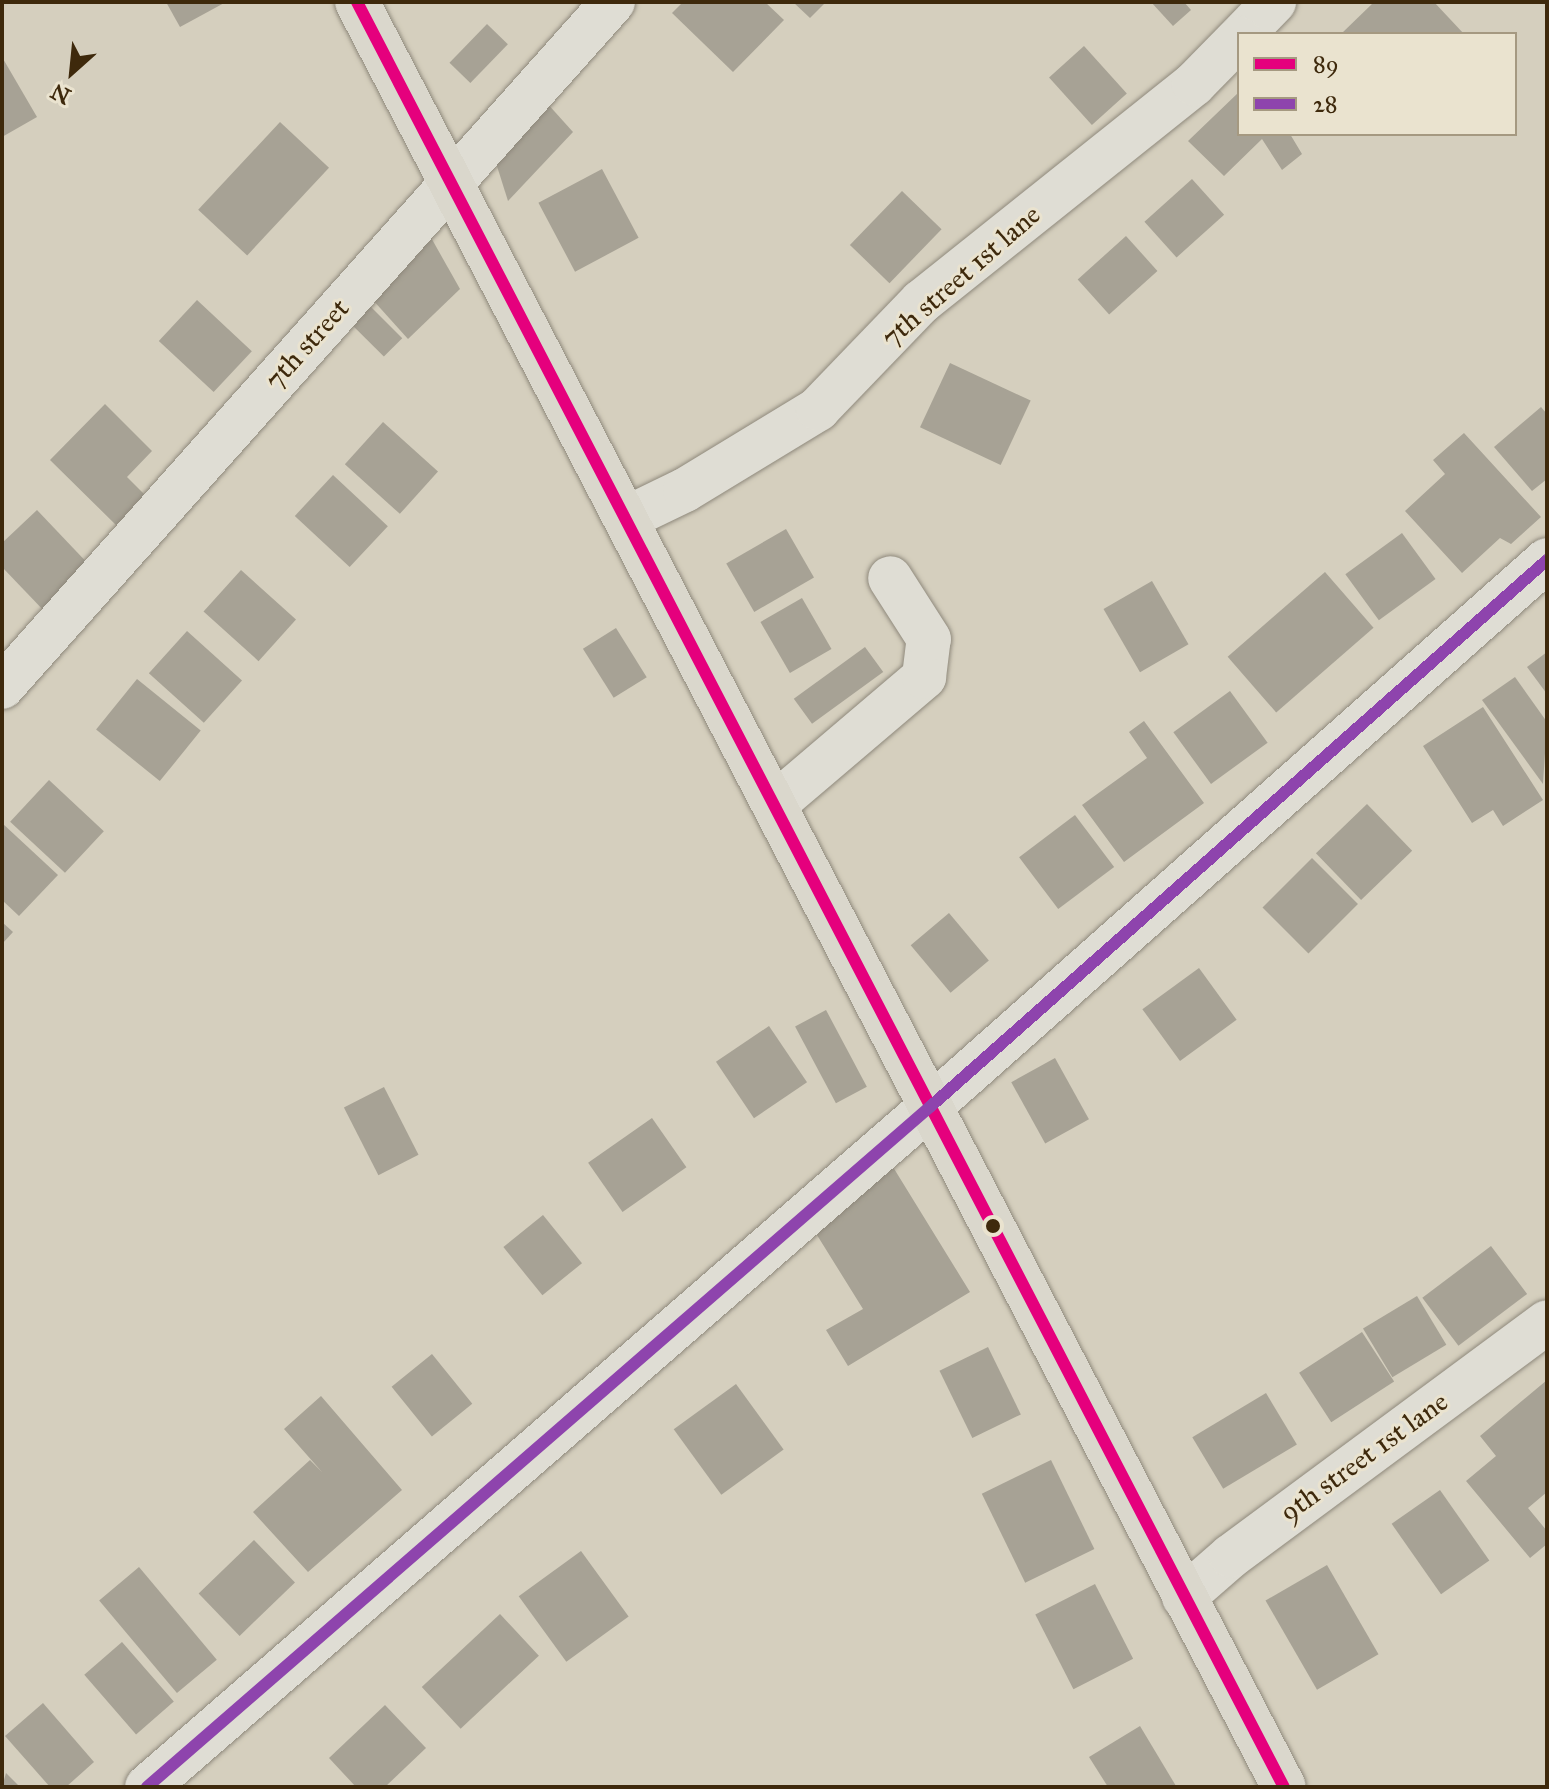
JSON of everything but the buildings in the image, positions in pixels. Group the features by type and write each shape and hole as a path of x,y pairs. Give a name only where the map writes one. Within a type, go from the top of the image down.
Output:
{"main road":[{"path":"357,2 453,181 1284,1787"}],"street":[{"name":"7th street","path":"2,687 613,2"},
{"name":"7th street 1st lane","path":"1245,32 1274,2"},
{"name":"7th street 1st lane","path":"627,518 685,490 818,409 921,302 1194,84 1237,40"},
{"path":"147,1787 931,1106 1547,560"},
{"path":"775,804 924,677 929,639 890,578"},
{"name":"9th street 1st lane","path":"1184,1597 1231,1556 1547,1322"}],"transit line":[{"name":"89","path":"357,2 1284,1787"},
{"name":"28","path":"147,1787 931,1106 1547,560"}]}
